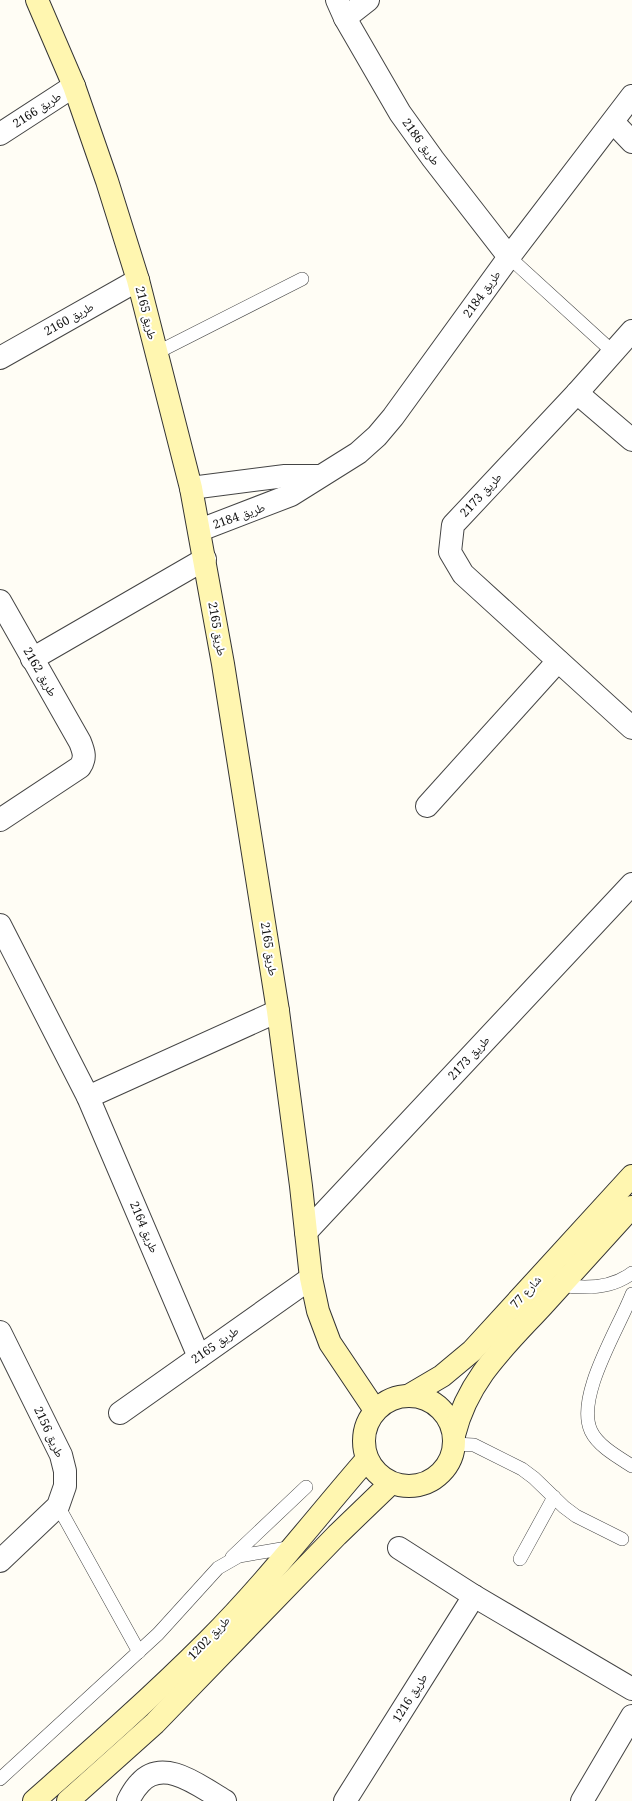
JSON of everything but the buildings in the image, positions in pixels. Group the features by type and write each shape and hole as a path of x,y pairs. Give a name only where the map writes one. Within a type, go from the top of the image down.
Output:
{"street":[{"name":"طريق 2165","path":"37,0 74,86 107,181 138,280 191,488 200,530 223,664 278,1011 311,1278 318,1311 330,1343 348,1372 375,1410"},
{"name":"طريق 2186","path":"368,0 341,9 400,113 433,159 509,257"},
{"name":"طريق 2166","path":"0,134 74,86"},
{"name":"طريق 2184","path":"200,530 280,500 306,486 319,476 339,465 377,436 393,417 509,257 632,96"},
{"path":"612,122 632,142"},
{"name":"طريق 2160","path":"0,358 138,280"},
{"name":"طريق 2173","path":"632,331 577,393 453,525 450,552 463,574 632,728"},
{"path":"577,393 632,440"},
{"name":"طريق 2184","path":"191,488 285,476 319,476"},
{"path":"32,659 204,559"},
{"name":"طريق 2162","path":"0,601 84,751 84,760 80,767 0,820"},
{"path":"427,806 558,661"},
{"name":"طريق 2173","path":"306,1232 632,884"},
{"name":"طريق 2164","path":"0,925 88,1097 199,1357"},
{"path":"88,1097 278,1011"},
{"name":"شارع 77","path":"408,1396 442,1376 472,1351 632,1176"},
{"name":"شارع 77","path":"454,1439 463,1405 486,1367 632,1207"},
{"name":"طريق 2165","path":"120,1412 311,1278"},
{"name":"طريق 2156","path":"0,1332 61,1455 65,1471 65,1486 58,1506 0,1561"},
{"path":"408,1396 424,1398 438,1407 448,1420 454,1439 450,1461 439,1475 424,1483 407,1487 391,1483 377,1473 367,1459 364,1442 367,1425 375,1410 391,1400 408,1396"},
{"name":"طريق 1202","path":"34,1801 94,1748 208,1641 293,1547 367,1459"},
{"name":"طريق 1202","path":"68,1801 155,1723 337,1535 391,1483"},
{"path":"399,1548 474,1596 632,1689"},
{"name":"طريق 1216","path":"345,1801 474,1596"},
{"path":"582,1801 632,1716"},
{"path":"128,1801 140,1782 149,1776 159,1773 180,1775 225,1801"}],"lane":[{"path":"509,257 613,352"},
{"path":"156,353 302,279"},
{"path":"561,1285 579,1288 597,1287 614,1282 632,1273"},
{"path":"632,1294 590,1390 587,1421 597,1440 632,1466"},
{"path":"454,1439 474,1445 522,1469 576,1516 622,1539"},
{"path":"0,1779 158,1634 210,1575 228,1561 306,1487"},
{"path":"520,1559 554,1498"},
{"path":"58,1506 139,1652"},
{"path":"228,1561 239,1556 293,1547"}]}
